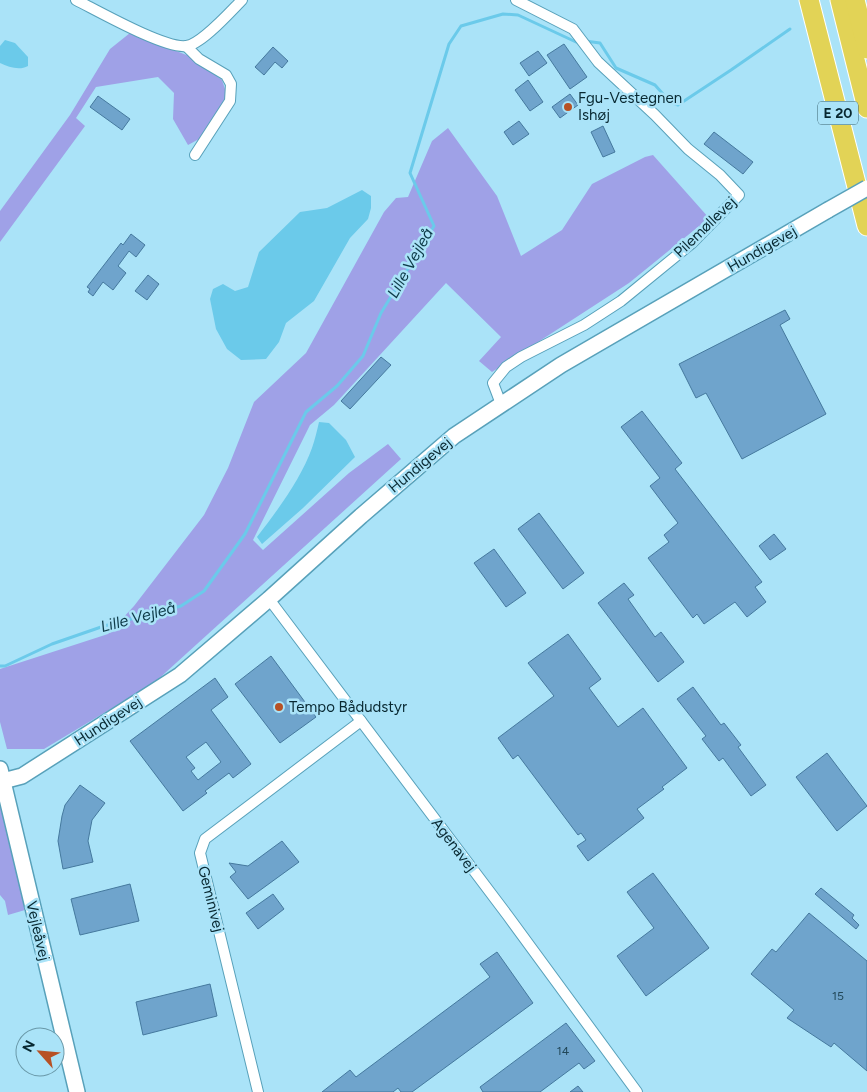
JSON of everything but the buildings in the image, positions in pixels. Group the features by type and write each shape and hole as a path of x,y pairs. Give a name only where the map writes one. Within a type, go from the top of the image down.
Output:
{"highway":[{"name":"E 20","path":"809,0 867,226"},
{"name":"E 20","path":"840,0 867,108"},
{"path":"855,0 867,49"}],"street":[{"path":"76,0 167,44 187,46 209,33 242,0"},
{"name":"Pilemøllevej","path":"501,404 494,383 506,368 521,357 584,325 621,301 692,243 739,195 720,175 688,149 655,115 598,62 573,28 516,0"},
{"path":"187,46 199,59 226,75 232,84 230,101 195,155"},
{"name":"Hundigevej","path":"1,775 22,776 180,675 454,436 501,404 561,365 867,188"},
{"name":"Agenavej","path":"269,599 508,916 637,1092"},
{"name":"Geminivej","path":"258,1092 200,853 205,839 361,721"},
{"name":"Vejleåvej","path":"1,775 77,1092"}],"shaded area":[{"path":"130,33 189,56 222,80 227,95 201,138 188,145 173,119 174,93 158,77 96,87 76,118 85,126 0,242 0,211 70,115 110,49"},
{"path":"5,40 15,43 28,57 28,66 18,68 0,63 0,46"},
{"path":"448,128 497,196 521,256 562,230 592,184 645,157 653,155 709,218 629,283 492,372 479,361 501,337 446,283 334,405 310,425 253,540 263,550 349,473 388,444 401,459 154,683 44,749 7,749 0,722 0,669 108,634 134,606 204,515 228,468 254,402 306,353 384,212 396,198 408,197 432,141"},
{"path":"362,190 371,196 371,208 368,219 350,238 314,301 286,323 279,342 266,359 241,360 227,349 216,329 210,299 213,289 223,284 235,291 248,287 259,252 300,212 327,208"},
{"path":"319,422 329,423 346,440 355,457 303,508 262,544 257,537 280,506 302,471 312,448"},
{"path":"0,805 25,910 8,915 5,901 0,895"}],"waterway":[{"name":"Lille Vejleå","path":"0,666 5,666 52,644 104,626 181,606 204,591 245,534 306,412 337,386 363,356 381,313 434,226 410,173 449,44 461,26 503,14 518,15 576,42 579,41"},
{"name":"Lille Vejleå","path":"585,41 600,43 616,68 655,85 670,102 678,105 790,29"}],"place":[{"name":"Fgu-Vestegnen Ishøj","path":"568,107"},
{"name":"Tempo Bådudstyr","path":"279,707"}]}
